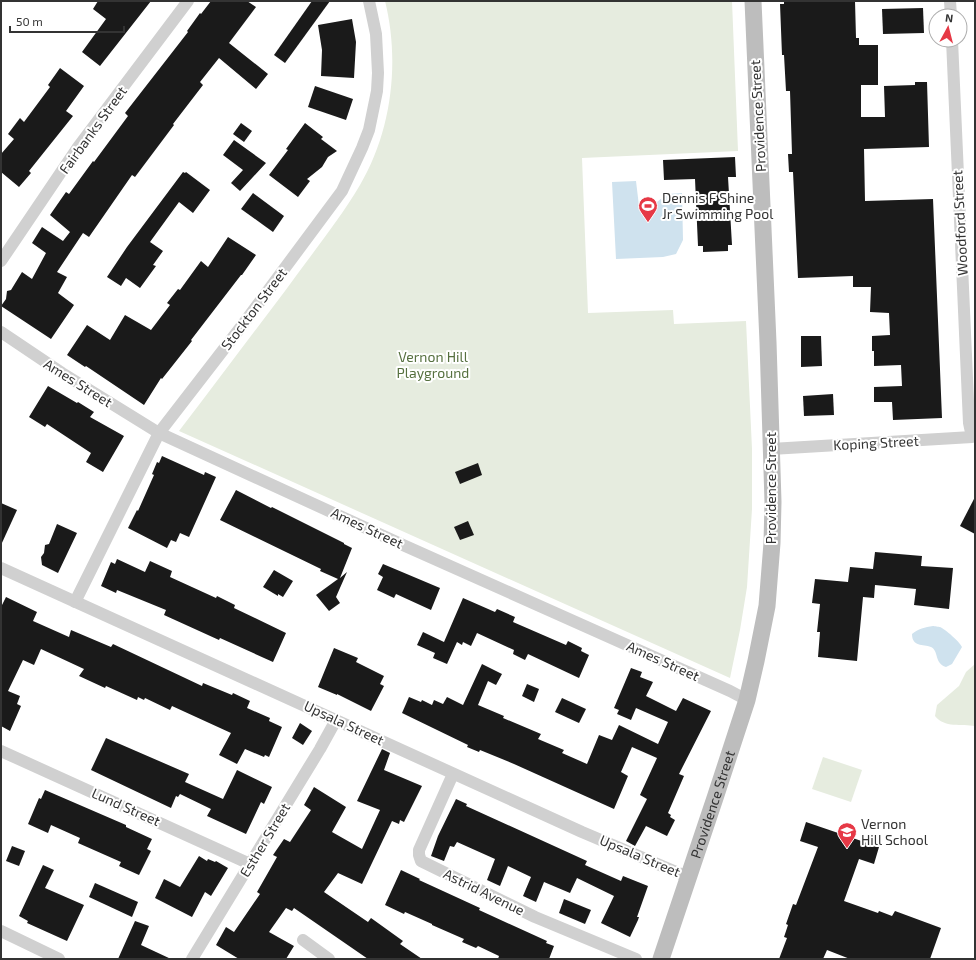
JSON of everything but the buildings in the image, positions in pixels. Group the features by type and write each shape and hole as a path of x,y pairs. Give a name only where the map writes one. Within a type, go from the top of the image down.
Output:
{"main road":[{"name":"Providence Street","path":"661,959 747,700 767,606 773,502 768,342 753,1"}],"street":[{"name":"Fairbanks Street","path":"1,261 78,147 188,1"},
{"name":"Stockton Street","path":"75,602 159,433 342,191 369,130 377,91 378,73 376,34 369,1"},
{"name":"Woodford Street","path":"952,48 971,429"},
{"name":"Ames Street","path":"1,332 62,374 159,433 747,700"},
{"name":"Koping Street","path":"771,449 972,437 971,429"},
{"name":"Upsala Street","path":"1,568 453,774 582,832 688,877"},
{"name":"Esther Street","path":"192,959 320,749 336,720"},
{"name":"Lund Street","path":"1,751 250,864"},
{"name":"Astrid Avenue","path":"453,774 419,850 421,861 535,917 636,959"},
{"path":"1,931 59,959"},
{"path":"303,940 329,959"}],"green space":[{"name":"Vernon Hill Playground","path":"385,1 732,1 738,151 582,158 588,313 673,310 674,324 746,321 752,449 752,509 747,587 730,678 179,431 333,226 360,185 371,164 380,142 390,95 392,47 390,24"},
{"path":"975,664 975,726 948,724 939,720 935,716 937,705 959,686 966,672"},
{"path":"823,757 862,770 851,802 812,789"}],"water":[{"name":"Dennis F Shine Jr Swimming Pool","path":"636,181 639,206 652,206 667,194 682,193 683,240 676,254 663,257 616,259 612,182"},
{"path":"933,626 940,627 945,630 962,647 952,664 946,667 940,663 935,651 931,647 918,644 912,638 912,634 917,631"}],"place":[{"name":"Dennis F Shine Jr Swimming Pool","path":"648,223"},
{"name":"Vernon Hill School","path":"847,849"}]}
